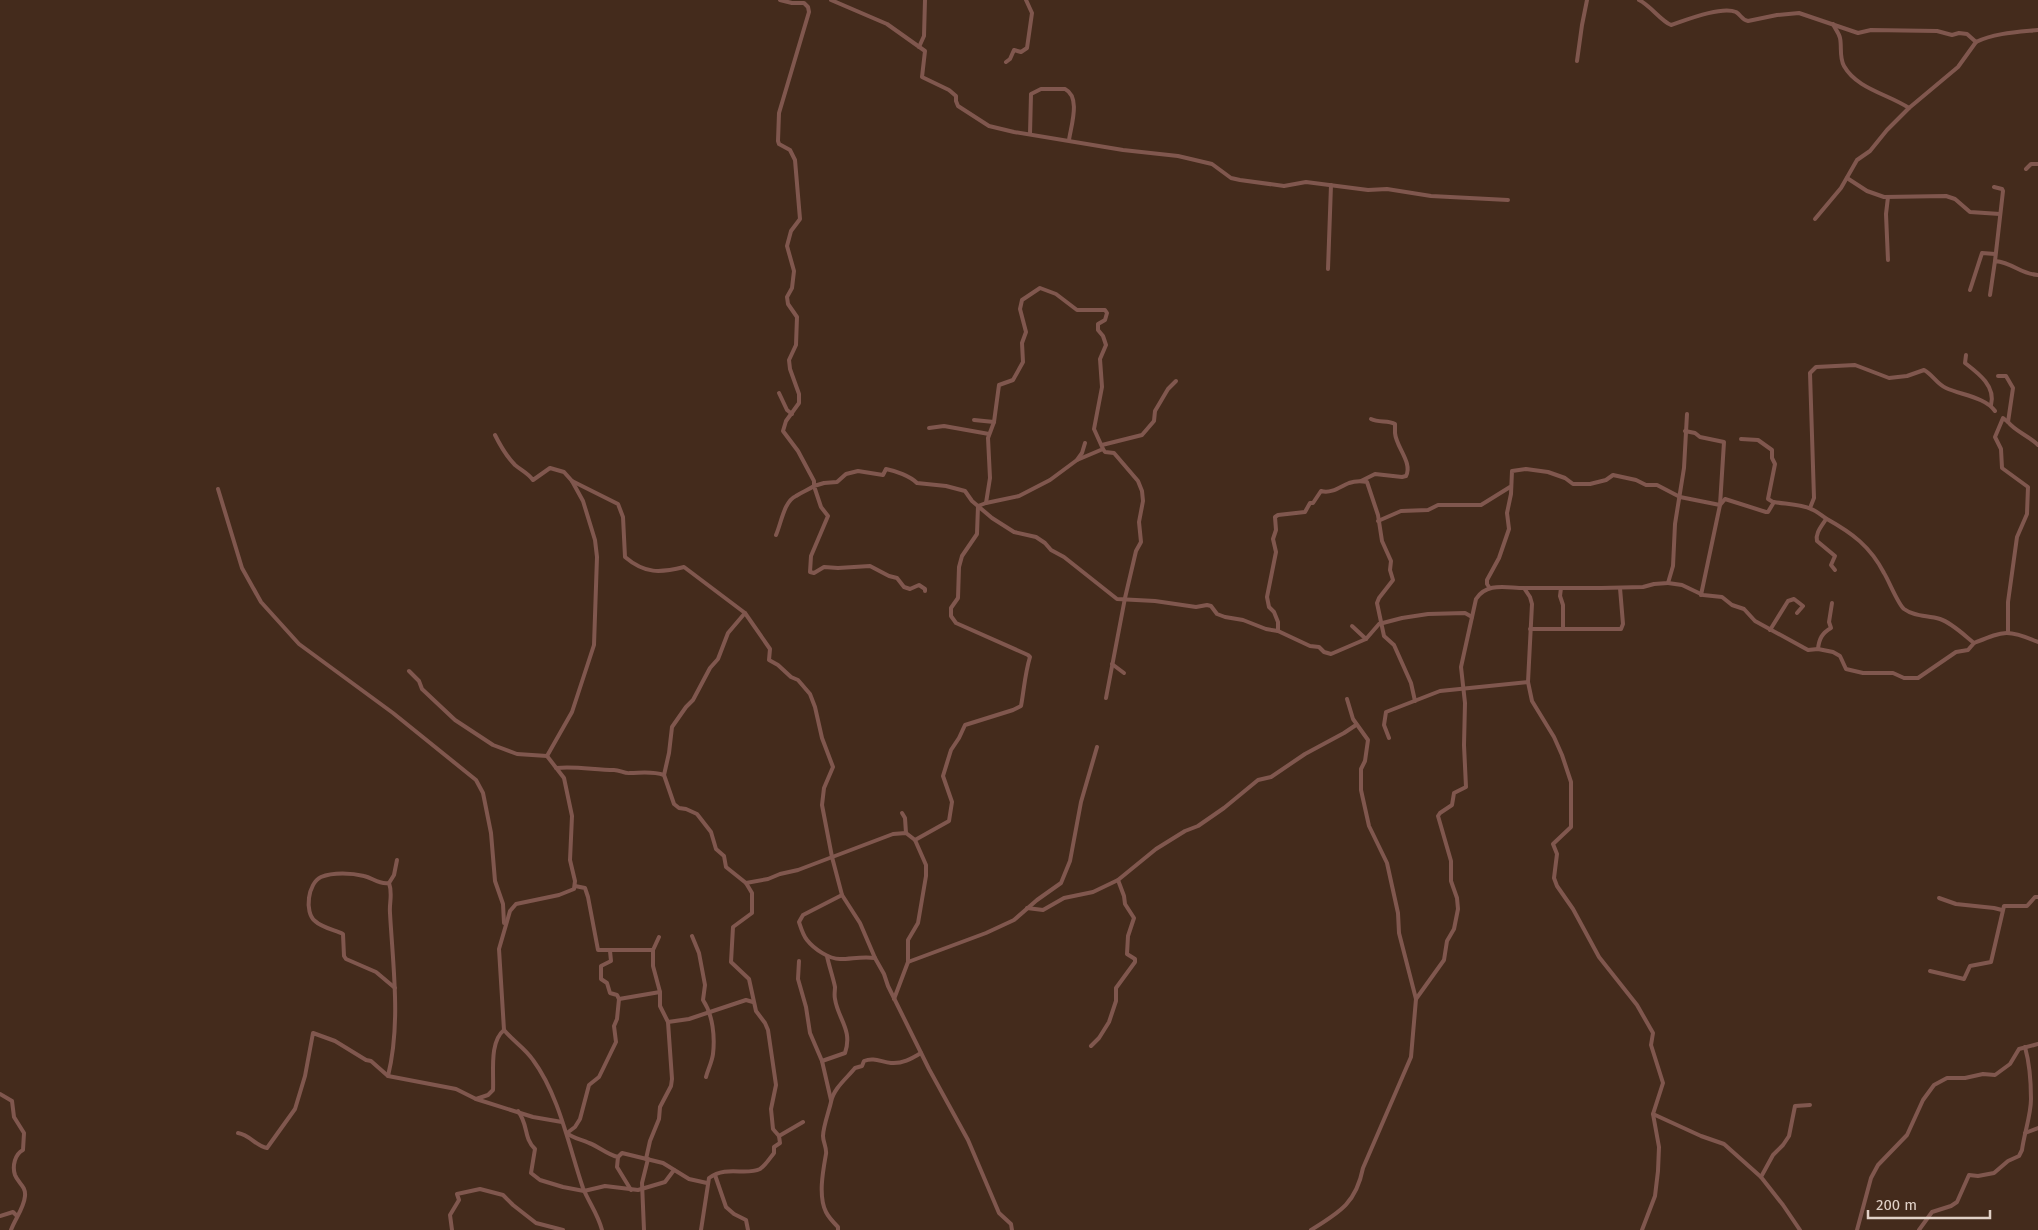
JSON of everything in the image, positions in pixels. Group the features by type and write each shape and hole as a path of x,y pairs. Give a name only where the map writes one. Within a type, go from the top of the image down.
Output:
{"street":[{"path":"780,0 792,3 803,0"},
{"path":"832,0 887,24 925,51 922,78 949,90 956,96 958,106 989,126 1124,150 1178,156 1212,164 1231,178 1240,180 1284,186 1306,182 1368,190 1387,189 1431,196 1508,200"},
{"path":"919,47 924,36 925,0"},
{"path":"1006,62 1010,59 1014,50 1021,52 1027,48 1032,13 1026,0"},
{"path":"1578,60 1587,0"},
{"path":"1639,0 1652,8 1671,25 1696,16 1728,12 1736,12 1745,20 1777,14 1799,13 1858,33 1871,30 1912,29 1937,31 1952,35 1967,34 1976,42"},
{"path":"798,2 804,3 808,7 809,12 779,113 778,141 779,144 790,150 795,160 800,220 791,231 787,246 794,271 792,288 787,297 788,304 797,317 796,345 789,360 790,369 799,394 799,404 786,421 783,432 804,462 814,481 822,507 828,516 811,556 810,572 814,573 824,567 870,566 897,578 904,587 910,589 919,585 925,588 925,592"},
{"path":"1833,24 1840,38 1842,60 1853,78 1864,86 1896,99 1909,108"},
{"path":"1815,219 1841,188 1857,160 1870,151 1887,130 1909,108 1958,68 1976,42 1983,38 2001,34 2038,30"},
{"path":"1030,134 1031,94 1040,89 1065,90 1073,97 1074,104 1069,140"},
{"path":"2026,168 2031,164 2038,164"},
{"path":"1847,178 1867,190 1888,197 1946,196 1955,199 1970,212 2000,214"},
{"path":"1328,269 1331,185"},
{"path":"1990,295 2003,190 1994,187"},
{"path":"1888,197 1886,214 1888,260"},
{"path":"1970,290 1982,253 1995,254"},
{"path":"1995,261 2010,264 2023,273 2038,275"},
{"path":"986,503 990,478 989,434 994,422 999,385 1013,380 1024,358 1022,342 1026,332 1020,309 1022,300 1040,288 1056,294 1077,310 1105,310 1107,313 1105,320 1098,324 1098,330 1106,345 1100,359 1102,387 1094,429 1105,452 1114,453 1129,468 1138,481 1143,501 1139,522 1141,542 1136,551 1125,598 1106,698"},
{"path":"1966,355 1965,363 1983,377 1992,392 1991,405"},
{"path":"1810,508 1814,498 1810,374 1816,367 1855,365 1889,378 1907,376 1924,370 1946,388 1962,392 1991,405 1995,411"},
{"path":"1998,376 2006,376 2013,388 2008,422"},
{"path":"978,506 1019,496 1050,480 1077,460 1103,447 1142,435 1154,421 1155,411 1168,389 1176,381"},
{"path":"779,393 787,410 792,414"},
{"path":"1668,583 1673,566 1675,524 1684,461 1687,414"},
{"path":"2008,632 2008,602 2017,537 2027,514 2028,487 2002,468 2001,449 1995,436 2003,418 2013,429 2029,436 2038,445"},
{"path":"1361,481 1375,474 1402,477 1408,473 1408,466 1395,432 1395,424 1392,422 1377,422 1371,419"},
{"path":"974,420 994,422"},
{"path":"929,428 944,426 989,434"},
{"path":"1685,431 1695,433 1700,437 1724,442 1720,505 1701,595"},
{"path":"495,435 503,450 516,466 527,472 533,480 550,468 564,472 572,481 583,501 595,540 597,557 594,645 572,712 547,756"},
{"path":"1741,439 1758,440 1772,450 1772,458 1775,464 1768,499 1773,502 1810,508 1826,519 1835,522 1856,537 1870,552 1896,593 1897,601 1902,608 1917,615 1941,620 1961,632 1974,643"},
{"path":"1077,460 1082,453 1085,443"},
{"path":"776,535 788,505 794,496 802,494 814,486 837,482 846,474 858,471 883,475 886,469 889,469 917,483 946,486 965,491 978,506 1014,532 1036,537 1116,599 1125,598 1196,607 1211,606 1217,614 1278,631 1310,646 1319,647 1324,652 1331,654 1366,639 1381,623 1428,614 1465,612 1472,617"},
{"path":"1489,587 1487,580 1499,558 1509,529 1507,513 1511,494 1512,471 1517,469 1548,472 1573,484 1590,484 1606,480 1613,475 1636,480 1646,485 1657,484 1680,497 1720,505"},
{"path":"572,481 618,504 623,517 625,557 641,568 664,572 686,567 745,613 770,649 769,660 778,665 791,677 798,680 810,694 822,738 833,767 824,788 822,805 832,857 842,895 860,923 894,999 968,1140 999,1213 1011,1224 1012,1230"},
{"path":"1278,631 1278,622 1274,612 1269,607 1267,597 1276,552 1273,539 1276,530 1275,517 1305,512 1310,503 1315,501 1322,491 1340,489 1350,482 1367,482 1382,542 1391,561 1392,580 1377,603 1381,623 1384,636 1394,646 1411,683 1416,701"},
{"path":"1378,521 1402,512 1428,510 1438,505 1481,505 1510,487"},
{"path":"218,489 242,568 261,602 299,644 394,713 476,780 483,793 491,833 495,881 503,904 505,928"},
{"path":"1720,505 1724,499 1768,512 1773,502"},
{"path":"915,840 949,821 952,802 943,776 951,750 965,725 1021,706 1027,678 1027,667 1030,658 1028,654 956,623 951,616 951,608 958,598 959,567 962,556 978,534 978,506"},
{"path":"1826,519 1818,531 1816,539 1835,556 1831,565 1835,570"},
{"path":"1416,999 1444,960 1458,909 1458,898 1451,881 1452,861 1438,816 1452,806 1454,793 1466,787 1464,745 1465,702 1461,667 1476,599 1481,592 1489,587 1620,588 1668,583 1682,585 1701,595 1722,597 1732,605 1744,609 1755,621 1808,650 1818,649 1833,652 1840,656 1846,669 1863,673 1893,673 1904,678 1918,678 1956,652 1968,650 1974,643 1998,633 2008,632 2038,642"},
{"path":"1524,588 1532,604 1528,682 1532,701 1554,738 1571,782 1571,828 1553,844 1556,854 1554,878 1599,957 1648,1022 1653,1033 1651,1045 1663,1083 1653,1114 1659,1147 1655,1196 1642,1230"},
{"path":"1560,588 1563,606 1563,629"},
{"path":"1530,629 1621,629 1623,624 1620,588"},
{"path":"1770,630 1788,601 1794,599 1803,606 1798,613"},
{"path":"1818,649 1820,638 1825,631 1831,628 1829,622 1832,603"},
{"path":"701,1230 709,1178 715,1174 728,1171 759,1170 774,1153 774,1147 780,1143 779,1136 773,1130 770,1109 776,1085 768,1030 765,1023 759,1017 754,1004 749,979 731,962 732,927 752,913 752,893 746,882 726,867 724,856 716,849 710,832 697,814 674,804 664,775 672,727 693,700 710,668 718,659 728,633 745,613"},
{"path":"1352,626 1366,639"},
{"path":"1112,664 1124,673"},
{"path":"410,671 419,681 422,689 455,720 479,737 517,754 547,756 564,778 572,816 570,860 575,886"},
{"path":"1388,738 1384,725 1386,712 1440,691 1528,682"},
{"path":"1311,1230 1337,1213 1350,1201 1360,1184 1363,1168 1412,1057 1416,999 1398,933 1398,913 1387,863 1369,826 1361,790 1361,769 1365,761 1368,740 1350,713 1347,699"},
{"path":"1028,908 1043,910 1064,898 1093,892 1118,880 1156,849 1185,831 1198,826 1224,808 1258,780 1271,777 1305,754 1344,733 1356,724"},
{"path":"908,962 986,933 1014,920 1061,883 1070,861 1081,802 1097,747"},
{"path":"556,768 573,767 630,773 655,772 664,775"},
{"path":"902,813 906,833"},
{"path":"746,882 768,879 893,834 906,833 915,840 926,865 926,876 918,923 908,940 908,962 894,999"},
{"path":"389,883 394,875 397,860"},
{"path":"389,883 384,884 355,874 323,876 319,878 311,889 308,904 311,917 316,923 342,934 344,956 346,959 376,972 395,988"},
{"path":"1090,1046 1099,1038 1108,1022 1116,1001 1116,988 1135,962 1135,959 1127,954 1128,936 1134,918 1125,904 1118,880"},
{"path":"388,1076 394,1055 395,988 390,911 391,889 389,883"},
{"path":"575,886 574,889 559,895 516,904 510,911 499,956 504,1030 534,1061 547,1084 567,1133 584,1191 598,1213 602,1230"},
{"path":"575,886 585,888 598,950 653,950"},
{"path":"842,895 803,914 799,922 807,940 826,956 839,959 860,956 875,958"},
{"path":"1930,971 1964,979 1970,966 1991,962 2004,906 2027,906 2035,897 2038,897"},
{"path":"1939,898 1956,904 2002,910"},
{"path":"692,936 699,953 705,985 703,1000 709,1012 713,1032 713,1053 706,1077"},
{"path":"644,1230 643,1175 650,1141 659,1119 660,1106 671,1086 668,1022 660,1006 660,992 653,966 653,950 659,937"},
{"path":"567,1133 576,1127 589,1085 599,1077 616,1042 614,1026 617,1019 619,999 617,995 609,991 607,983 601,979 601,966 611,961 610,951"},
{"path":"822,1060 845,1052 847,1046 846,1028 836,1004 835,990 826,956"},
{"path":"799,961 798,979 806,1007 810,1034 822,1060 831,1100 831,1108 823,1135 827,1153 824,1163 822,1193 825,1210 838,1230"},
{"path":"619,999 660,992"},
{"path":"668,1022 689,1020 746,1000 752,1000 754,1004"},
{"path":"476,1099 488,1095 493,1090 495,1050 500,1033 504,1030"},
{"path":"238,1133 245,1134 262,1147 268,1148 295,1109 305,1076 313,1033 335,1041 366,1060 371,1061 388,1076 456,1090 476,1099 533,1117 562,1122"},
{"path":"1857,1230 1871,1178 1878,1165 1907,1135 1923,1100 1934,1085 1948,1078 1965,1078 1983,1074 1995,1075 2010,1064 2019,1049 2038,1044"},
{"path":"1919,1230 1932,1212 1957,1202 1969,1175 1978,1176 1994,1173 2008,1161 2019,1156 2022,1150 2031,1100 2031,1069 2025,1047"},
{"path":"831,1100 840,1082 846,1079 854,1068 862,1066 864,1060 871,1058 892,1063 906,1062 921,1053"},
{"path":"0,1094 12,1101 14,1117 24,1133 23,1150 16,1157 14,1169 15,1175 24,1186 26,1194 12,1230"},
{"path":"1761,1177 1773,1155 1789,1136 1796,1106 1810,1105"},
{"path":"518,1112 524,1120 527,1141 535,1149 531,1174 540,1180 584,1191 605,1186 631,1190 643,1189 665,1182 674,1170"},
{"path":"1653,1114 1701,1136 1724,1144 1761,1177 1800,1230"},
{"path":"779,1136 803,1122"},
{"path":"2025,1133 2038,1128"},
{"path":"567,1133 605,1153 618,1156 622,1153 663,1163 689,1180 707,1184"},
{"path":"618,1156 617,1167 631,1190"},
{"path":"715,1174 726,1207 734,1214 746,1220 748,1230"},
{"path":"452,1230 450,1216 459,1200 457,1194 480,1189 503,1195 536,1223 563,1230"},
{"path":"0,1216 13,1212 17,1216"}]}
